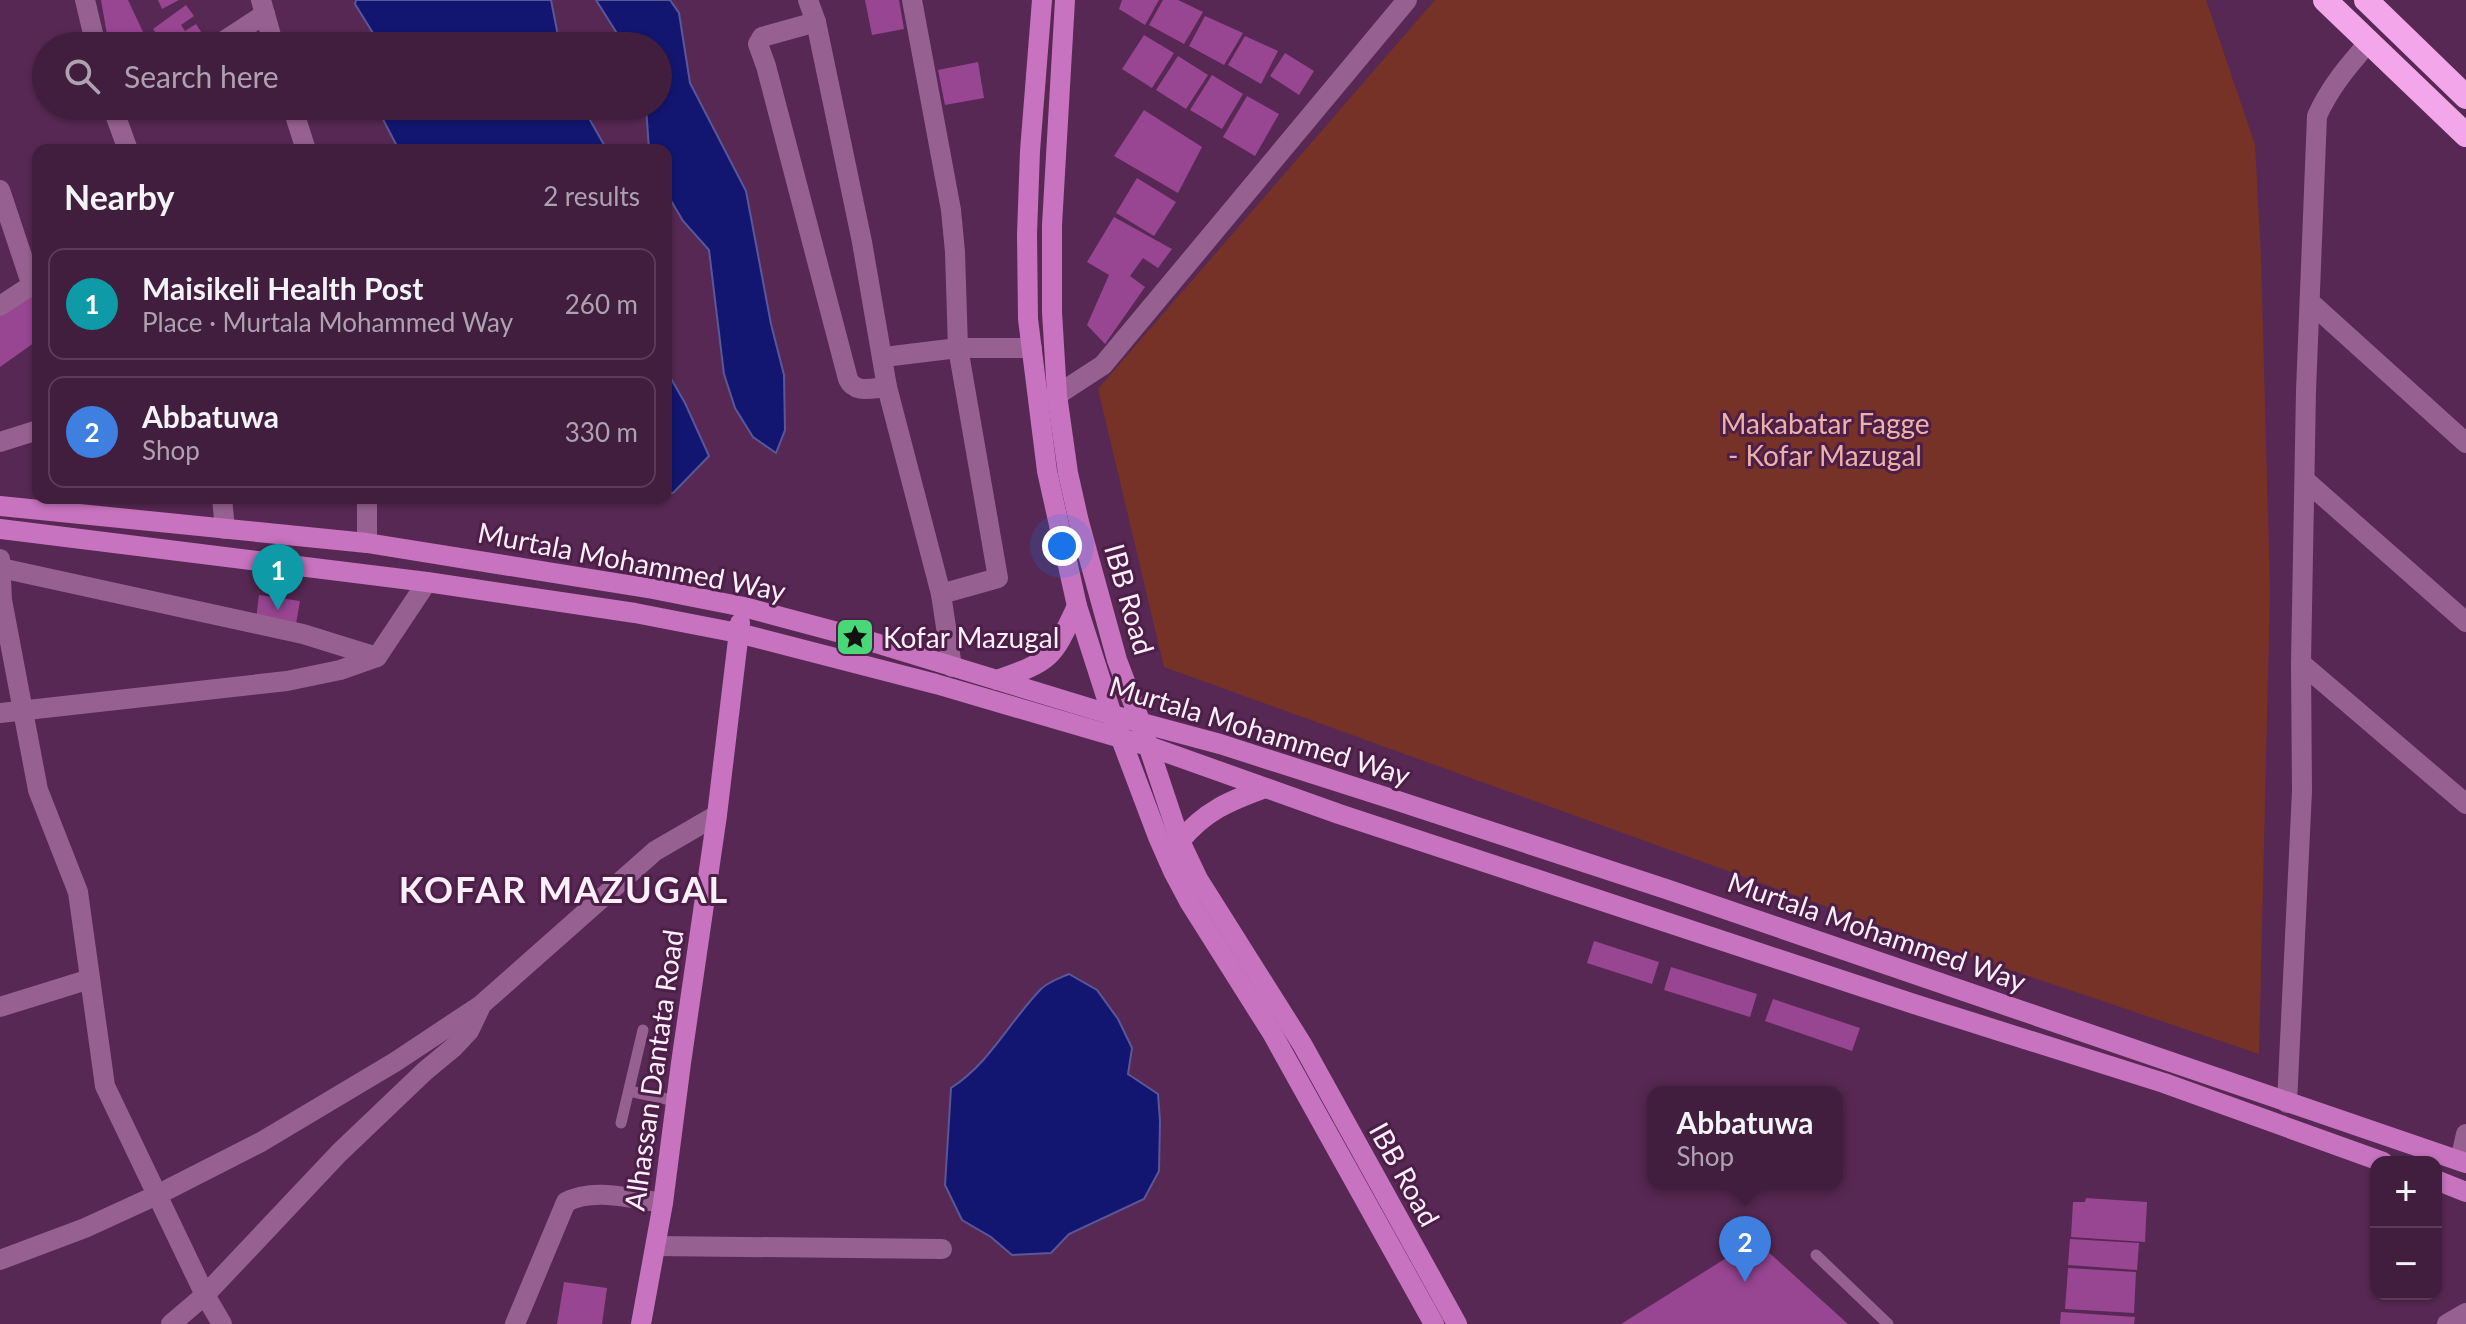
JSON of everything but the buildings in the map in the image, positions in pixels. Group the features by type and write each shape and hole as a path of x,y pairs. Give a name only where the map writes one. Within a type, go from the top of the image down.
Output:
{"highway":[{"path":"2325,0 2466,135"},
{"path":"2366,0 2466,97"}],"main road":[{"name":"IBB Road","path":"1042,0 1027,234 1028,319 1047,471 1077,606 1112,715 1178,882 1278,1043 1434,1324"},
{"name":"IBB Road","path":"1065,0 1052,225 1052,312 1057,395 1068,473 1079,522 1117,660 1180,841 1198,879 1302,1044 1457,1324"},
{"name":"Murtala Mohammed Way","path":"0,506 367,543 639,586 744,607 1140,721 1395,800 1923,976 2463,1162"},
{"name":"Murtala Mohammed Way","path":"0,529 427,582 635,613 738,633 936,684 1148,746 1265,788 1914,1004 2164,1083 2370,1157"},
{"path":"997,680 1045,661 1056,650 1077,606"},
{"name":"Alhassan Dantata Road","path":"641,1324 663,1203 717,815 738,633 744,607"},
{"path":"1180,841 1204,816 1225,803 1265,788"},
{"path":"1914,1004 1923,976"},
{"path":"2442,1182 2466,1192"}],"street":[{"path":"85,0 93,32"},
{"path":"808,0 816,22 862,242 887,387 941,594 952,667"},
{"path":"912,0 951,210 958,348 998,578 941,594"},
{"path":"1057,395 1103,365 1407,0"},
{"path":"233,32 263,7 270,32"},
{"path":"816,22 762,37 758,44 848,379 856,389 887,387"},
{"path":"2287,1103 2302,791 2306,391 2317,116 2339,76 2369,42"},
{"path":"120,120 126,144"},
{"path":"296,120 304,144"},
{"path":"0,190 32,276"},
{"path":"0,306 32,286"},
{"path":"2311,303 2466,443"},
{"path":"884,357 958,348 1032,348"},
{"path":"0,442 32,432"},
{"path":"2306,481 2466,622"},
{"path":"223,504 225,529"},
{"path":"367,504 367,543"},
{"path":"0,559 2,600 38,790 78,892 105,1086 205,1295 222,1324"},
{"path":"1,568 303,634 377,657"},
{"path":"0,713 287,681 340,670 377,657 427,582"},
{"path":"2301,663 2466,804"},
{"path":"0,1260 85,1228 157,1195 261,1142 395,1062 481,1005 655,851 717,815"},
{"path":"0,1007 90,979"},
{"path":"171,1324 205,1295 339,1153 454,1047 469,1031 481,1005"},
{"path":"2463,1162 2466,1134"},
{"path":"515,1324 566,1202 579,1195 598,1195 663,1203"},
{"path":"656,1246 942,1249"},
{"path":"2447,1324 2466,1313"}],"lane":[{"path":"621,1123 643,1030"},
{"path":"629,1091 676,1101"},
{"path":"1816,1255 1888,1324"}],"green space":[{"name":"Makabatar Fagge - Kofar Mazugal","path":"1435,0 2206,0 2255,145 2261,258 2270,591 2259,1054 1883,927 1164,667 1098,389"}],"shaded area":[{"path":"356,0 551,0 557,32 372,32 355,4"},
{"path":"596,0 670,0 679,13 690,83 746,191 771,324 784,375 785,430 776,453 753,437 735,408 724,374 709,250 683,221 672,202 672,144 649,144 647,120 672,120 672,32 616,32"},
{"path":"383,120 590,120 604,144 396,144"},
{"path":"672,380 709,456 672,493"},
{"path":"1069,974 1097,990 1118,1019 1132,1048 1128,1074 1158,1094 1159,1171 1144,1199 1069,1234 1051,1253 1012,1255 991,1237 962,1220 945,1185 951,1088 977,1067 1041,989"}],"place":[{"name":"Maisikeli Health Post","path":"278,610"},
{"name":"Kofar Mazugal","path":"855,637"},
{"name":"Abbatuwa","path":"1745,1282"}],"district":[{"name":"KOFAR MAZUGAL","path":"564,889"}]}
